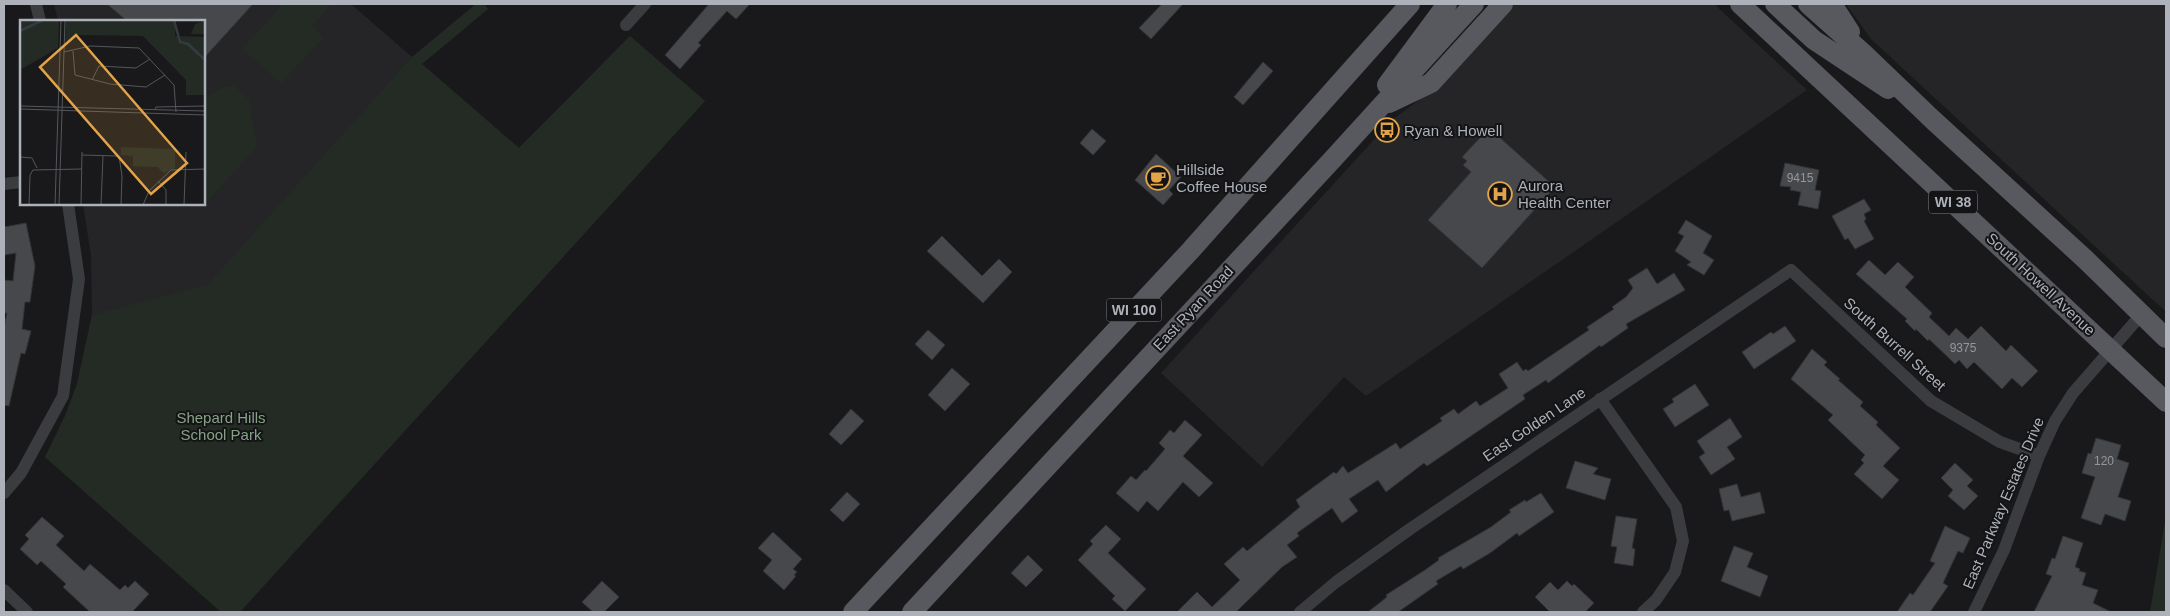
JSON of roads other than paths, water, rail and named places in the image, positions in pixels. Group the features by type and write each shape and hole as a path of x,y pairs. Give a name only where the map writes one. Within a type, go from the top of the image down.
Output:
{"main road":[{"name":"WI 100","path":"853,612 1191,250 1410,4"},
{"path":"1363,125 1394,72 1447,4"},
{"name":"East Ryan Road","path":"912,612 1381,107 1474,4"},
{"path":"1381,107 1431,84 1503,4"},
{"name":"South Howell Avenue","path":"1740,4 2166,402"},
{"path":"1774,4 1820,44 1933,120"},
{"name":"WI 38","path":"1808,4 1863,52 1933,120 2086,260 2166,338"},
{"path":"1832,4 1863,52"}],"street":[{"path":"36,4 40,20"},
{"path":"626,25 639,6"},
{"path":"4,184 20,182"},
{"path":"4,493 21,473 63,396 79,279 68,205"},
{"name":"East Golden Lane","path":"1300,612 1336,582 1600,399 1791,270"},
{"name":"South Burrell Street","path":"1791,270 1931,401 2000,442 2039,456"},
{"name":"East Parkway Estates Drive","path":"1974,612 2004,550 2054,421 2073,393 2141,315"},
{"path":"1600,399 1676,507 1683,541 1675,572 1656,600 1643,612"},
{"path":"4,590 27,612"}],"place":[{"name":"Ryan & Howell","path":"1387,130"},
{"name":"Hillside Coffee House","path":"1158,178"},
{"name":"Aurora Health Center","path":"1500,194"}],"park label":[{"name":"Shepard Hills School Park","path":"221,426"}]}
